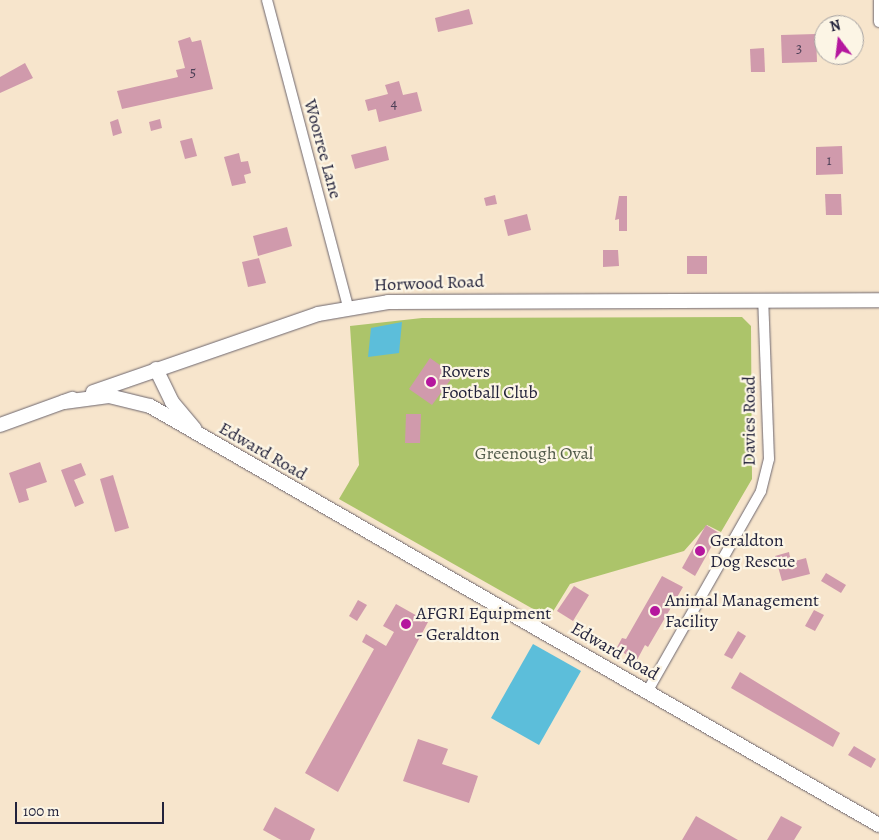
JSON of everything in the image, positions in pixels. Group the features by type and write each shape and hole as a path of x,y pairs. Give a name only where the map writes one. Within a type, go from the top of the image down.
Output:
{"main road":[{"name":"Horwood Road","path":"0,425 156,369 318,314 348,306 435,300 879,300"},
{"name":"Edward Road","path":"156,369 172,402 201,437"},
{"name":"Edward Road","path":"64,402 109,396 129,399 150,406 879,825"}],"street":[{"name":"Woorree Lane","path":"267,0 348,306"},
{"path":"879,0 879,22"},
{"name":"Davies Road","path":"647,692 761,491 768,459 763,299"}],"green space":[{"name":"Greenough Oval","path":"742,317 751,326 752,479 721,532 707,525 684,551 570,584 549,618 339,499 359,465 350,326 422,318"}],"water":[{"path":"402,322 399,353 368,357 371,328"},
{"path":"533,644 581,671 539,745 491,718"}],"building":[{"path":"469,9 473,24 438,32 435,18"},
{"path":"814,34 814,62 782,63 781,35"},
{"path":"190,37 192,42 201,40 213,89 122,109 117,91 178,77 176,70 185,68 178,41"},
{"path":"764,48 765,72 751,72 750,49"},
{"path":"25,63 33,78 0,93 0,77"},
{"path":"399,81 403,95 417,92 422,111 379,122 376,109 368,111 365,100 388,94 385,85"},
{"path":"118,119 122,133 113,136 110,122"},
{"path":"160,119 162,128 151,131 149,122"},
{"path":"192,138 197,156 185,159 180,141"},
{"path":"386,146 389,160 355,169 351,155"},
{"path":"842,146 843,174 816,175 816,147"},
{"path":"239,153 241,162 248,161 251,173 244,175 246,183 232,186 224,157"},
{"path":"825,194 841,194 842,215 826,215"},
{"path":"495,195 497,204 486,206 484,198"},
{"path":"619,196 627,196 627,231 619,231 619,219 615,220"},
{"path":"527,214 531,230 508,236 504,220"},
{"path":"287,227 292,246 258,256 253,236"},
{"path":"603,250 618,250 619,266 603,267"},
{"path":"687,256 707,256 707,274 687,274"},
{"path":"259,258 266,283 248,287 242,262"},
{"name":"Rovers Football Club","path":"430,358 454,375 432,405 409,389"},
{"path":"406,414 421,414 420,443 405,443"},
{"path":"40,462 47,482 26,489 29,500 19,503 9,473"},
{"path":"81,463 86,475 74,480 84,503 75,507 61,470"},
{"path":"113,475 129,528 115,532 100,479"},
{"name":"Geraldton Dog Rescue","path":"706,525 719,533 695,576 682,568"},
{"path":"789,552 791,562 806,558 810,574 782,581 775,556"},
{"path":"826,573 846,585 841,593 821,581"},
{"name":"Animal Management Facility","path":"662,576 683,587 648,647 645,645 637,660 616,649 622,638 626,639"},
{"path":"574,586 589,595 573,621 557,611"},
{"path":"358,600 367,605 357,621 349,616"},
{"path":"396,604 428,622 338,792 305,773 374,649 362,642 366,634 386,646 394,632 383,626"},
{"path":"814,610 824,615 815,631 805,626"},
{"path":"738,631 746,636 732,659 724,655"},
{"path":"740,672 840,733 833,747 731,688"},
{"path":"418,739 448,749 442,764 478,776 469,803 403,781"},
{"path":"854,746 876,759 871,768 848,755"},
{"path":"275,807 315,829 310,840 281,840 263,830"},
{"path":"696,816 738,840 682,840"},
{"path":"781,816 802,827 794,840 767,840"}],"place":[{"name":"Rovers Football Club","path":"431,382"},
{"name":"Geraldton Dog Rescue","path":"700,551"},
{"name":"Animal Management Facility","path":"655,611"},
{"name":"AFGRI Equipment - Geraldton","path":"406,624"}]}
